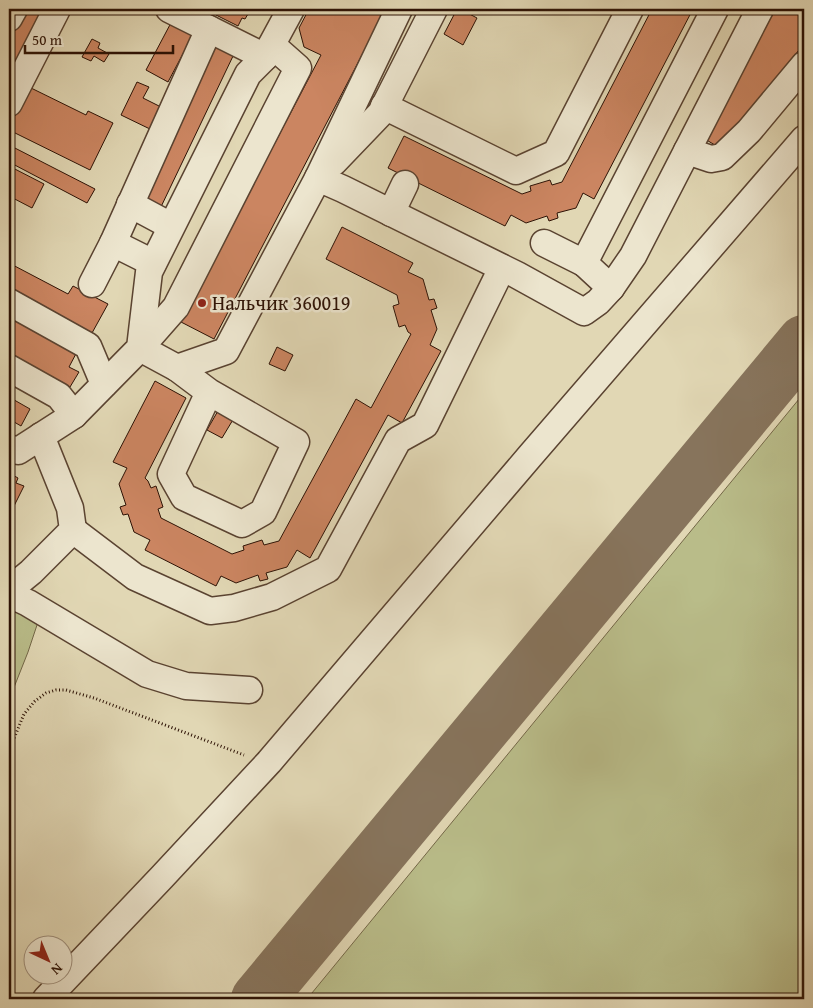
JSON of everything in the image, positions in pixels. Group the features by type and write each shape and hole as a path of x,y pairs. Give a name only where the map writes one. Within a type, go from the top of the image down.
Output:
{"lane":[{"path":"9,18 14,9"},
{"path":"9,103 57,9"},
{"path":"9,448 18,451 74,415 140,348 176,307 298,68 268,51 209,29 169,9"},
{"path":"140,348 148,272 248,74 268,51 291,9"},
{"path":"177,368 226,351 318,178 399,9"},
{"path":"318,178 381,113 434,9"},
{"path":"384,106 516,171 556,153 630,9"},
{"path":"584,263 715,9"},
{"path":"318,178 391,212 584,312 598,302 612,288 633,256 760,9"},
{"path":"92,284 113,243 209,29"},
{"path":"687,151 711,159 722,157 750,131 804,65"},
{"path":"46,999 269,762 542,441 804,138"},
{"path":"391,212 404,184"},
{"path":"130,204 171,226"},
{"path":"113,243 153,263"},
{"path":"544,243 584,263 612,288"},
{"path":"41,436 70,508 73,530 135,577 210,611 234,608 272,597 328,569 398,440 426,425 502,268"},
{"path":"9,302 88,346 104,384"},
{"path":"140,348 177,368 209,392 296,442 263,512 242,524 184,497 171,474 209,392"},
{"path":"9,368 59,396 74,415"},
{"path":"9,590 31,572 73,530"},
{"path":"9,594 28,603 147,674 186,686 249,690"}],"path":[{"path":"9,751 24,714 35,701 46,693 66,690 236,752 269,762"}],"green space":[{"path":"804,393 804,999 307,999"},
{"path":"9,605 39,619 9,700"}],"building":[{"path":"20,9 50,9 9,88 9,30"},
{"path":"204,9 251,9 245,19 242,18 238,26"},
{"path":"309,9 386,9 214,339 181,322 321,55 304,47 299,28"},
{"path":"457,9 477,18 463,45 444,34"},
{"path":"652,9 693,9 594,199 583,193 576,208 557,213 558,218 549,221 547,216 526,223 511,215 505,226 388,168 404,136 522,194 531,191 530,186 550,180 552,185 562,182"},
{"path":"775,9 804,9 804,44 718,147 705,139 758,28"},
{"path":"173,19 195,31 168,82 146,70"},
{"path":"92,39 100,43 98,48 109,54 104,62 94,56 91,61 82,57"},
{"path":"213,44 234,54 159,211 138,202"},
{"path":"137,82 149,87 143,98 163,108 152,130 121,115"},
{"path":"29,87 86,115 88,111 113,123 90,170 9,130"},
{"path":"9,145 95,189 87,203 9,162"},
{"path":"9,166 44,184 32,208 9,196"},
{"path":"342,227 413,263 408,272 423,279 429,300 434,299 437,308 431,310 437,329 430,345 441,351 402,423 388,415 310,558 297,550 287,567 266,573 268,579 260,581 258,575 236,583 221,576 216,586 145,550 150,540 134,532 128,514 123,515 120,507 126,505 119,484 127,468 113,462 155,381 186,398 145,478 151,488 156,486 163,507 158,509 161,518 232,554 244,550 243,546 262,540 264,545 279,541 356,399 371,408 411,334 405,325 399,327 393,306 399,304 397,295 326,259"},
{"path":"9,263 68,294 73,286 108,304 92,333 9,289"},
{"path":"9,310 79,348 69,367 79,372 70,387 9,355"},
{"path":"277,347 293,355 285,371 269,364"},
{"path":"9,397 30,409 21,426 9,419"},
{"path":"219,409 234,418 222,438 207,430"},
{"path":"9,473 18,478 16,483 24,486 11,512 9,511"}],"taxiway":[{"path":"258,999 804,342"}],"place":[{"name":"Нальчик 360019","path":"202,303"}]}
